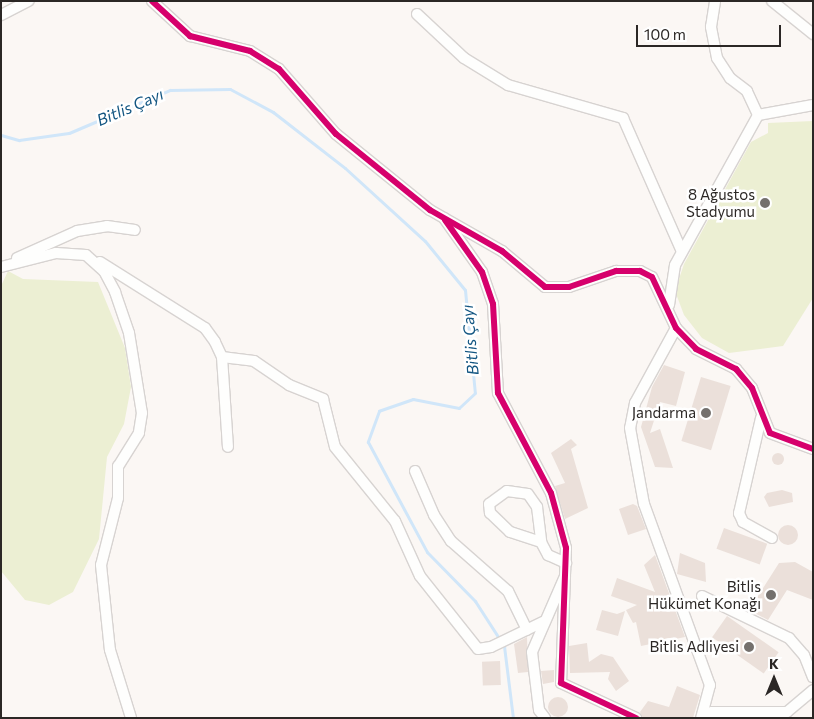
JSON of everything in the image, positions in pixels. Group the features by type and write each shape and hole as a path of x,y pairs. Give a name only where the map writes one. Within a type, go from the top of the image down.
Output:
{"street":[{"path":"1,15 29,1"},
{"path":"152,1 190,36 250,51 279,69 336,134 443,217 502,251 545,287 569,287 616,271 640,271 652,277 676,328 696,349 736,369 752,388 761,418 770,432 813,449"},
{"path":"715,1 711,28 717,58 730,78 746,91 758,115"},
{"path":"772,1 813,34"},
{"path":"417,14 464,58 508,85 623,118 682,252"},
{"path":"669,311 669,285 682,252 758,115 813,104"},
{"path":"443,217 482,272 493,304 498,393 551,493 566,563 561,683 636,718"},
{"path":"1,266 76,231 107,226 135,230"},
{"path":"1,266 56,253 86,255 204,328 222,357 228,447"},
{"path":"86,255 104,271 115,292 131,342 142,404 139,433 118,466 118,498 100,565 110,650 131,718"},
{"path":"676,328 635,403 630,428 644,504 710,685 700,718"},
{"path":"222,357 254,361 289,385 323,399 335,447 358,479 395,521 420,576 460,631 478,649 490,648 542,622"},
{"path":"761,418 740,513 743,522 772,538"},
{"path":"415,471 451,541 508,591 527,630"},
{"path":"541,542 505,528 490,513 489,504 508,491 528,494 537,507 541,542 548,555 566,563"},
{"path":"545,718 539,710 532,652 542,622 566,574"},
{"path":"702,596 789,638 804,654 813,677"},
{"path":"705,718 712,712 776,716 787,712 813,690"}],"green space":[{"name":"8 Ağustos Stadyumu","path":"813,121 813,298 783,346 729,353 702,338 684,315 675,291 684,264 751,142 768,133 768,123"},
{"path":"8,271 23,279 98,282 125,348 131,387 124,424 107,457 99,539 73,592 49,605 25,600 1,571 1,286"}],"building":[{"path":"664,365 685,372 676,406 660,402 650,433 660,429 673,468 655,467 641,427 652,387"},
{"name":"Jandarma","path":"701,377 731,386 711,450 681,441"},
{"path":"571,439 577,445 571,449 588,508 565,519 555,486 565,483 551,453"},
{"path":"780,453 783,454 783,464 776,465 773,464 772,457 773,454"},
{"path":"782,490 792,493 793,502 769,507 764,497 767,493"},
{"path":"633,504 637,506 646,529 628,535 619,509"},
{"path":"788,525 795,528 798,535 795,542 788,545 781,542 778,535 781,528"},
{"path":"724,528 767,544 760,564 716,549"},
{"path":"680,553 705,563 706,582 677,574"},
{"path":"655,555 685,637 641,646 636,622 633,623 626,610 637,605 611,596 617,578 655,592 644,565"},
{"name":"Bitlis Hükümet Konağı","path":"795,562 813,572 813,600 787,590 768,620 749,610 779,563"},
{"path":"602,610 617,614 625,611 618,636 596,630"},
{"name":"Bitlis Adliyesi","path":"727,616 779,652 764,673 712,637"},
{"path":"527,637 528,672 518,673 514,644"},
{"path":"587,643 589,662 601,654 613,657 629,681 616,691 608,679 610,672 570,673 569,646"},
{"path":"500,661 501,685 483,686 482,662"},
{"path":"554,670 554,682 543,684 541,671"},
{"path":"677,686 700,695 693,718 643,718 640,712 648,701 669,707"},
{"path":"554,697 562,697 568,703 568,711 562,717 554,717 548,711 548,703"}],"waterway":[{"name":"Bitlis Çayı","path":"1,135 19,140 69,133 170,90 230,89 273,112 345,168 425,241 465,290 475,393 459,408 413,399 379,411 368,442 427,552 475,601 504,646 513,718"}],"cycle path":[{"path":"152,1 190,36 250,51 279,69 336,134 430,210 502,251 545,287 569,287 616,271 640,271 652,277 676,328 696,349 736,369 752,388 770,433 813,449"},
{"path":"445,220 482,272 493,304 498,393 551,493 566,548 561,683 636,718"}],"place":[{"name":"8 Ağustos Stadyumu","path":"765,203"},
{"name":"Jandarma","path":"706,413"},
{"name":"Bitlis Hükümet Konağı","path":"771,595"},
{"name":"Bitlis Adliyesi","path":"749,647"}]}
